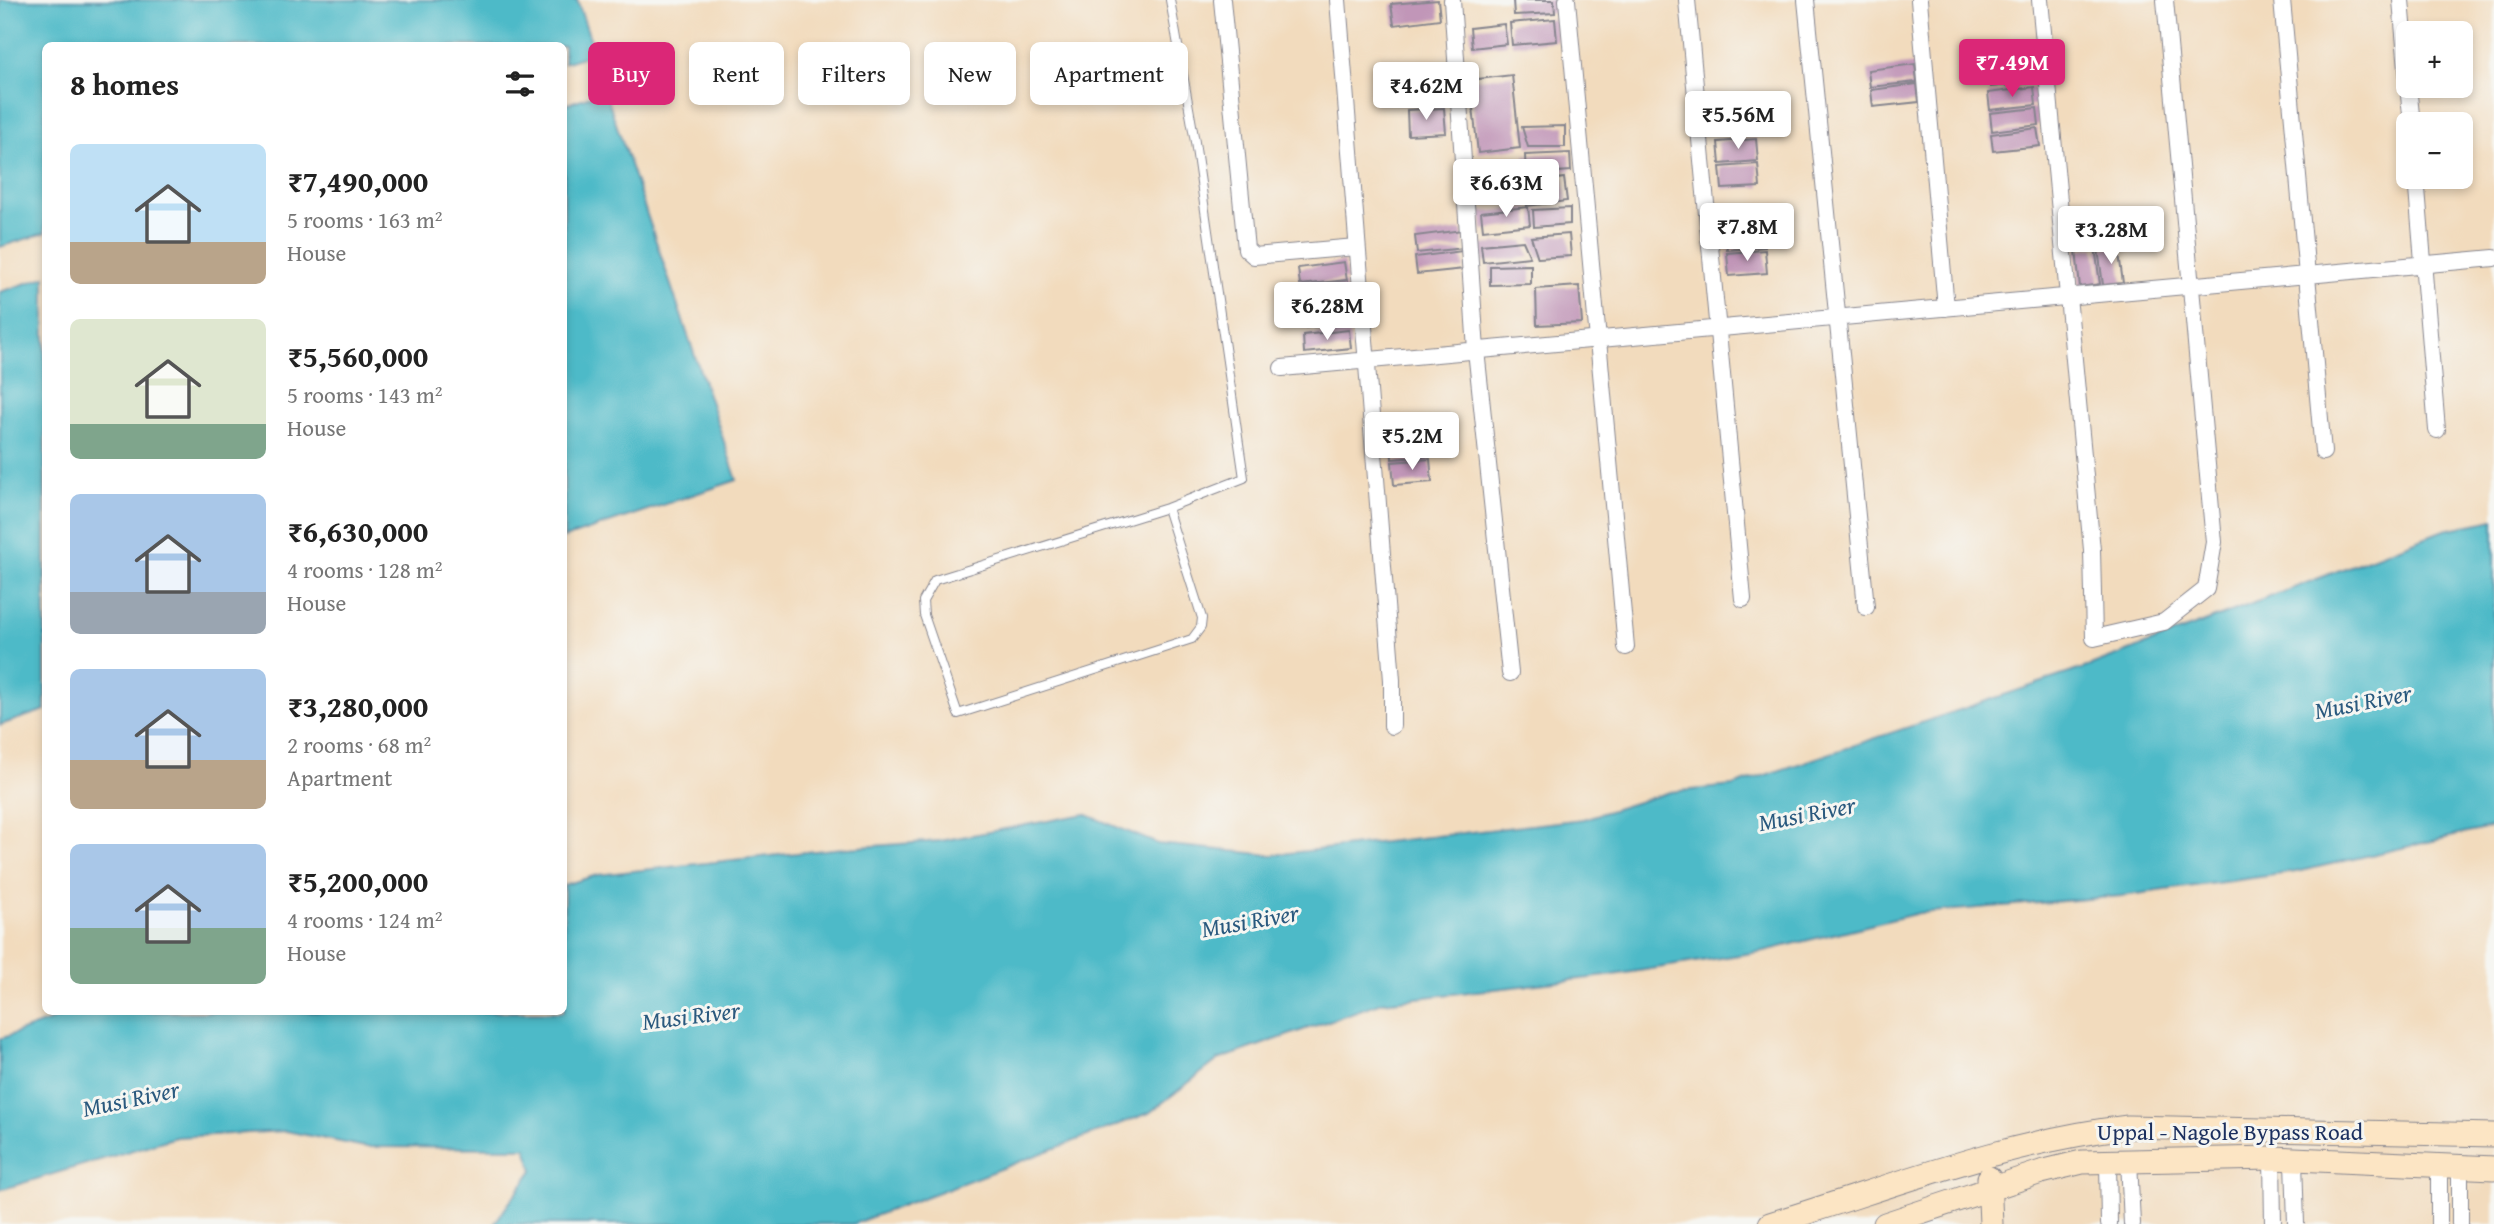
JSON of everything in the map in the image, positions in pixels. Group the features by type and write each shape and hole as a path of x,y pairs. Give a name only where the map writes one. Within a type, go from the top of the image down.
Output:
{"street":[{"path":"1222,0 1246,249 1254,256 1356,247"},
{"path":"1338,0 1364,360 1392,680 1392,726"},
{"path":"1452,0 1476,350 1510,673"},
{"path":"1567,0 1626,647"},
{"path":"1687,0 1743,599"},
{"path":"1806,0 1866,607"},
{"path":"1919,0 1947,308"},
{"path":"2040,0 2092,550 2094,638 2164,622 2206,589 2214,542 2165,0"},
{"path":"2282,0 2323,452"},
{"path":"2402,0 2404,21"},
{"path":"2417,189 2437,430"},
{"path":"1282,368 2494,258"},
{"name":"Uppal - Nagole Bypass Road","path":"1770,1224 2052,1138 2128,1127 2494,1135"},
{"path":"1986,1158 1991,1190 1991,1224"},
{"path":"2273,1224 2283,1160"},
{"path":"2283,1160 2296,1224"},
{"name":"Uppal - Nagole Bypass Road","path":"1885,1224 2041,1172 2082,1162 2283,1160 2494,1168"},
{"path":"2109,1224 2118,1161"},
{"path":"2118,1161 2132,1224"},
{"path":"1956,1167 1961,1224"},
{"path":"2439,1224 2449,1167"},
{"path":"2449,1167 2460,1224"}],"lane":[{"path":"1167,508 1202,618 1198,633 1192,639 958,714 924,615 923,601 935,580 1167,508 1244,478 1198,156 1170,0"}],"water":[{"path":"0,0 577,0 591,42 588,42 588,55 567,62 567,42 42,42 42,234 0,247"},
{"path":"588,97 588,105 610,105 737,480 567,537 567,104"},
{"path":"42,278 42,711 0,725 0,292"},
{"name":"Musi River","path":"2494,520 2494,827 2296,872 2122,896 1919,913 1764,951 1607,976 1382,1002 1218,1060 1149,1113 853,1224 494,1224 533,1170 526,1148 365,1147 286,1131 176,1137 0,1190 0,1039 66,1015 567,1015 567,884 597,875 833,849 940,841 1085,814 1158,844 1272,855 1583,819 1670,792 1733,786 2093,665 2444,530"}],"building":[{"path":"1438,0 1440,19 1394,25 1391,4"},
{"path":"1513,0 1554,0 1555,13 1514,15"},
{"path":"1555,19 1557,41 1512,45 1510,23"},
{"path":"1504,24 1507,44 1472,48 1470,28"},
{"path":"1915,64 1917,82 1870,87 1868,70"},
{"path":"2035,64 2037,82 1991,87 1989,70"},
{"path":"1512,75 1520,148 1478,153 1470,80"},
{"path":"1917,84 1919,102 1873,107 1871,90"},
{"path":"2034,87 2036,105 1990,110 1988,93"},
{"path":"1444,108 1446,133 1408,135 1407,110"},
{"path":"2037,108 2039,125 1992,131 1990,113"},
{"path":"1565,126 1565,147 1528,147 1522,127"},
{"path":"2037,128 2040,146 1993,151 1991,134"},
{"path":"1756,139 1758,161 1720,164 1718,142"},
{"path":"1570,153 1571,171 1526,174 1525,155"},
{"path":"1758,164 1760,187 1722,189 1720,167"},
{"path":"1564,178 1567,201 1527,206 1523,184"},
{"path":"1528,207 1530,225 1483,230 1481,212"},
{"path":"1570,208 1570,224 1534,227 1533,210"},
{"path":"1763,225 1765,247 1727,250 1725,228"},
{"path":"1462,230 1464,248 1417,253 1415,236"},
{"path":"1569,234 1571,256 1538,258 1531,237"},
{"path":"1523,241 1530,257 1483,262 1481,245"},
{"path":"2118,246 2123,283 2103,285 2098,249"},
{"path":"2095,247 2100,284 2080,287 2076,250"},
{"path":"1765,250 1767,273 1729,276 1727,253"},
{"path":"1462,251 1464,269 1417,274 1415,257"},
{"path":"1344,262 1347,280 1300,285 1298,268"},
{"path":"1531,265 1531,284 1490,285 1490,266"},
{"path":"1345,283 1347,301 1301,306 1298,289"},
{"path":"1579,286 1582,323 1537,325 1536,289"},
{"path":"1348,305 1350,322 1304,328 1302,310"},
{"path":"1349,330 1351,348 1304,353 1303,335"},
{"path":"1428,434 1430,456 1392,459 1391,437"},
{"path":"1430,459 1432,482 1394,485 1392,462"}]}
